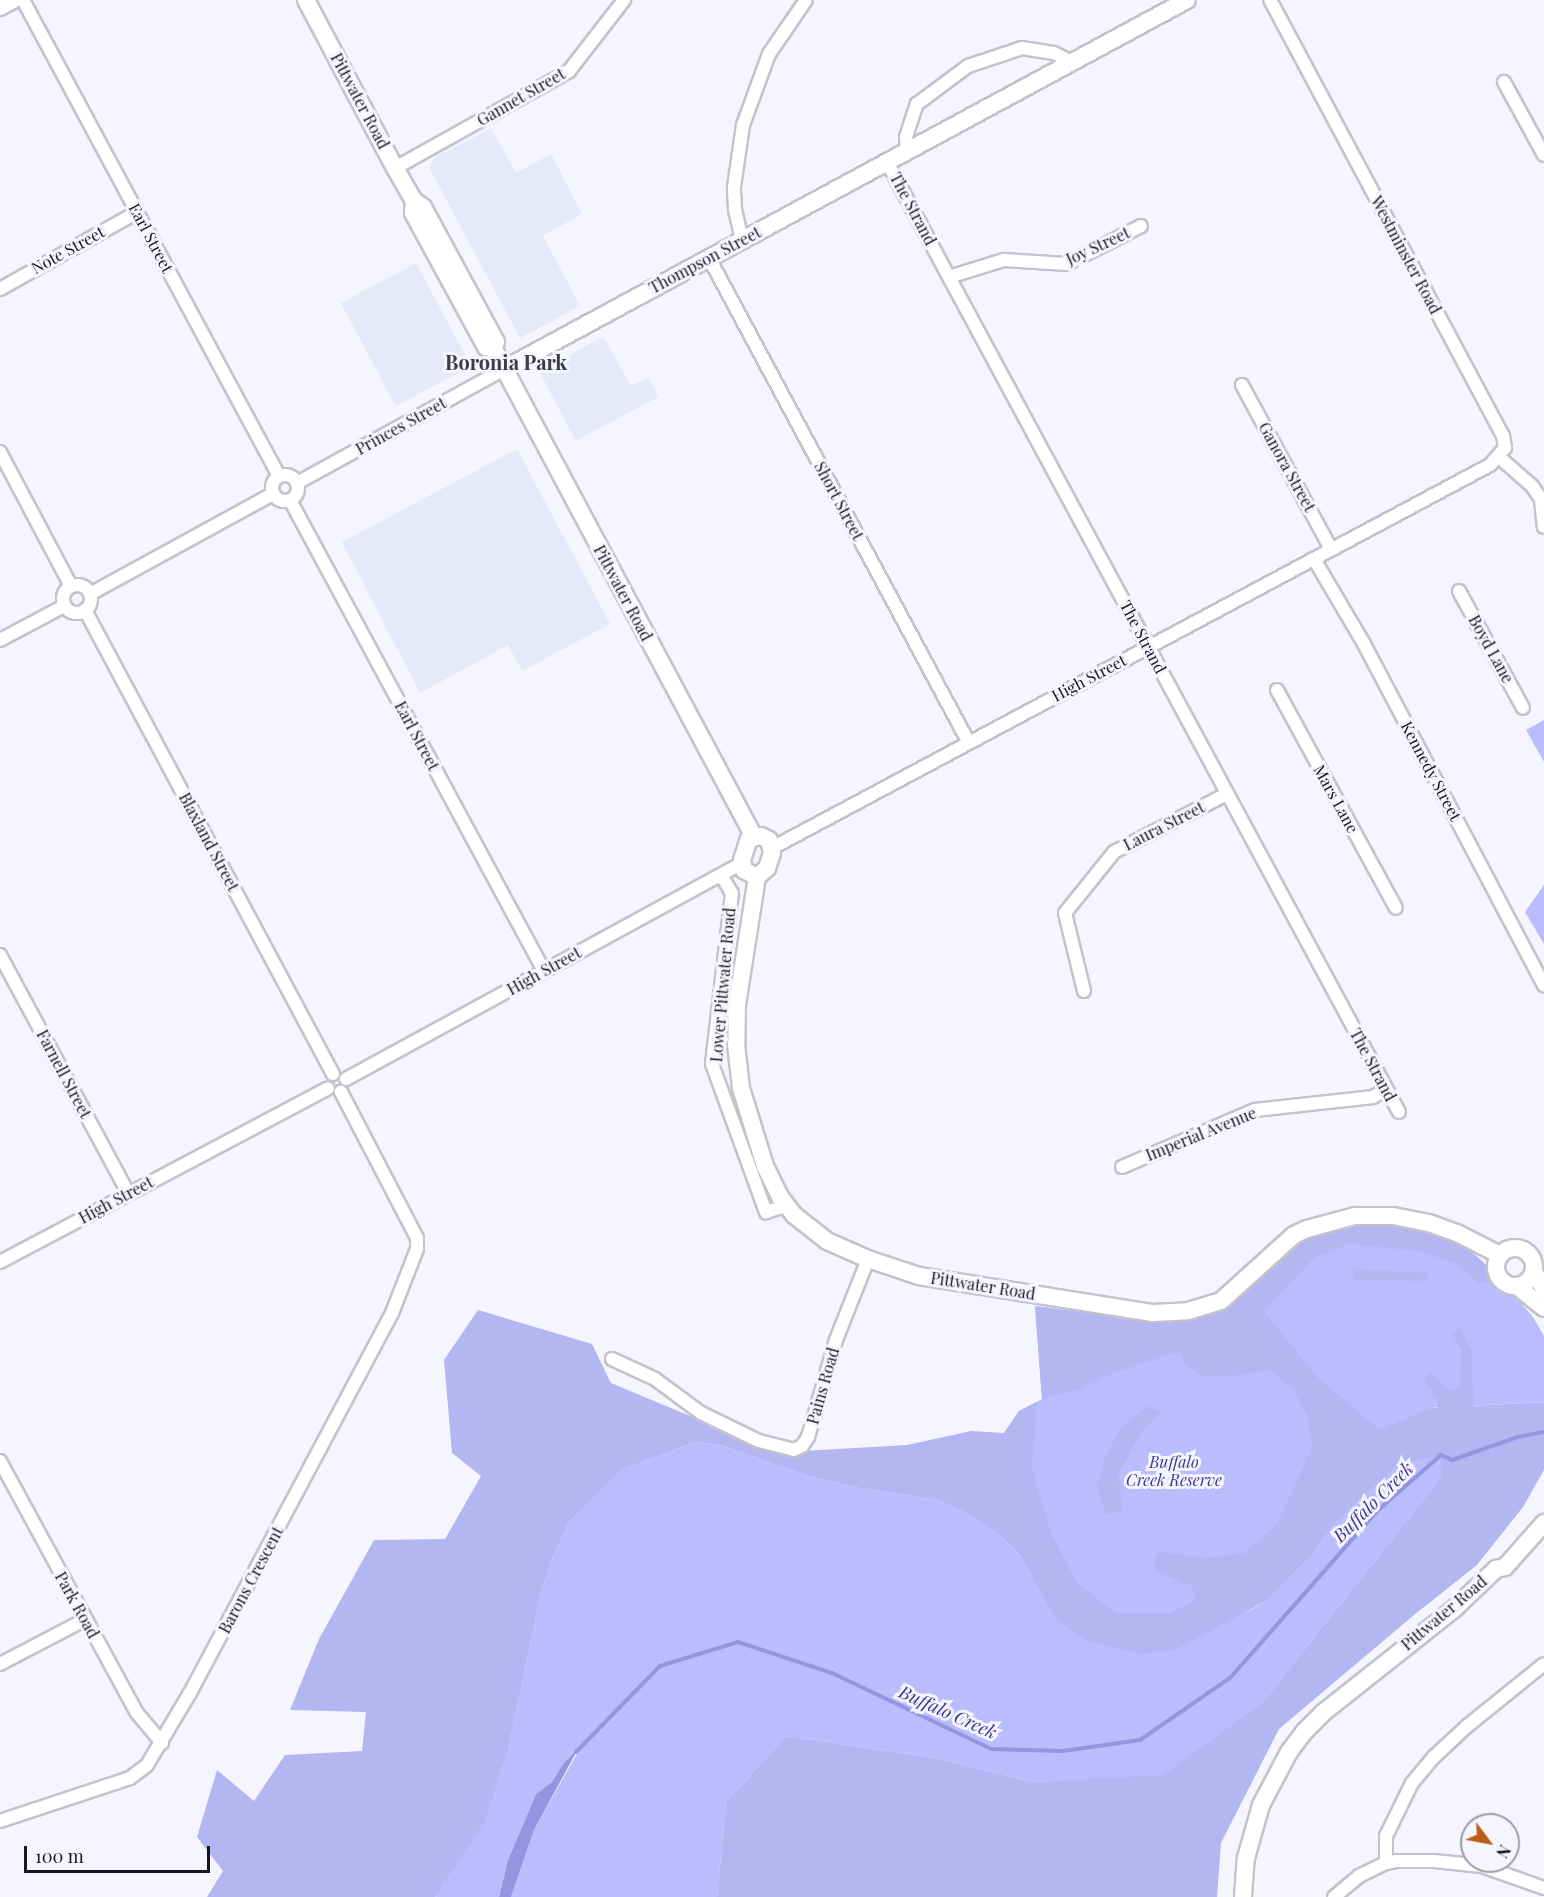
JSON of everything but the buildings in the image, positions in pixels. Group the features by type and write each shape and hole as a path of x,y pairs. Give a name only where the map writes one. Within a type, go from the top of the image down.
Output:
{"main road":[{"path":"0,7 13,0"},
{"name":"Pittwater Road","path":"306,0 414,201 413,213 486,347 493,348 754,837"},
{"name":"Thompson Street","path":"504,369 1187,0"},
{"path":"760,836 769,840 772,848 767,868 757,877 744,870 741,864 746,843 754,837 760,836"},
{"name":"Pittwater Road","path":"757,877 737,1005 738,1066 746,1108 765,1166 786,1206 827,1241 868,1259 919,1276 1154,1313 1188,1311 1221,1301 1294,1235 1307,1228 1355,1216 1393,1216 1429,1223 1457,1233 1500,1255"},
{"path":"1544,1289 1534,1272 1533,1260 1526,1251 1515,1248 1500,1255 1496,1266 1498,1277 1507,1285 1518,1287 1544,1308"},
{"path":"1518,1287 1528,1282 1534,1272"},
{"name":"Pittwater Road","path":"1496,1569 1497,1561 1544,1510"},
{"name":"Pittwater Road","path":"1243,1897 1246,1858 1261,1805 1289,1752 1324,1712 1389,1663 1391,1657 1455,1608 1496,1569 1505,1566 1544,1523"},
{"name":"Pittwater Road","path":"1236,1897 1239,1851 1247,1821 1261,1784 1283,1748 1302,1723 1347,1682 1384,1657 1391,1657"}],"street":[{"name":"Earl Street","path":"22,0 279,476"},
{"name":"Gannet Street","path":"395,168 569,71 624,0"},
{"path":"742,240 735,209 734,187 743,125 769,54 806,0"},
{"name":"Westminster Road","path":"1270,0 1503,436 1505,448 1499,457"},
{"path":"907,151 906,137 917,104 968,66 1022,48 1054,53 1072,62"},
{"path":"1504,82 1544,155"},
{"name":"The Strand","path":"887,162 1399,1112"},
{"name":"Note Street","path":"0,289 137,212"},
{"name":"Joy Street","path":"949,277 1004,260 1067,264 1141,226"},
{"name":"Short Street","path":"709,258 969,743"},
{"name":"Princes Street","path":"297,483 504,369"},
{"name":"Ganora Street","path":"1242,385 1331,549"},
{"path":"0,452 70,586"},
{"path":"1499,457 1532,486 1543,502 1544,527"},
{"name":"High Street","path":"772,848 1490,465 1499,457"},
{"path":"287,475 297,483 297,492 290,500 280,500 273,495 273,482 279,476 287,475"},
{"path":"90,594 273,495"},
{"name":"Earl Street","path":"290,500 544,971"},
{"name":"Kennedy Street","path":"1314,559 1364,644 1544,985"},
{"path":"82,585 90,594 90,605 85,610 74,613 64,606 63,594 70,586 82,585"},
{"name":"Boyd Lane","path":"1459,591 1524,708"},
{"path":"0,640 64,606"},
{"name":"Blaxland Street","path":"85,610 333,1074"},
{"name":"Mars Lane","path":"1277,690 1396,908"},
{"name":"Laura Street","path":"1084,991 1065,913 1114,852 1227,794"},
{"name":"High Street","path":"346,1079 741,864"},
{"name":"Lower Pittwater Road","path":"721,875 732,893 712,1064 766,1212 786,1206"},
{"name":"Farnell Street","path":"0,956 128,1193"},
{"path":"333,1074 339,1074 346,1079 346,1087 341,1092 335,1093 328,1088 327,1082 333,1074"},
{"name":"High Street","path":"0,1262 328,1088"},
{"name":"Imperial Avenue","path":"1122,1167 1255,1110 1373,1097 1386,1089"},
{"name":"Barons Crescent","path":"0,1821 130,1778 143,1769 162,1743 392,1313 417,1249 414,1228 341,1092"},
{"name":"Pains Road","path":"612,1359 655,1379 700,1413 759,1441 794,1450 802,1446 808,1437 836,1340 868,1259"},
{"name":"Park Road","path":"0,1461 84,1620 137,1713 162,1743"},
{"path":"0,1664 84,1620"},
{"path":"1386,1863 1386,1836 1412,1783 1435,1756 1466,1728 1544,1664"},
{"path":"1334,1897 1359,1876 1386,1863 1434,1861 1482,1866 1544,1888"}],"shaded area":[{"path":"491,128 516,173 551,154 582,214 543,236 580,306 520,338 430,169 434,158"},
{"path":"416,263 471,366 396,406 341,303"},
{"path":"603,337 631,386 648,377 658,397 576,441 539,371"},
{"path":"517,449 610,624 522,671 508,645 420,693 342,542"},
{"path":"1351,1222 1410,1223 1466,1247 1492,1270 1488,1282 1479,1283 1455,1263 1417,1251 1349,1244 1314,1258 1264,1311 1318,1378 1380,1430 1430,1408 1438,1408 1438,1401 1425,1381 1429,1371 1451,1391 1459,1387 1462,1352 1453,1335 1459,1327 1472,1350 1473,1406 1544,1402 1544,1470 1523,1507 1477,1565 1279,1729 1221,1843 1217,1897 717,1897 726,1802 786,1736 936,1758 1033,1782 1163,1775 1263,1702 1442,1476 1440,1456 1400,1464 1337,1521 1317,1549 1268,1600 1175,1650 1139,1654 1089,1642 1071,1631 1053,1615 1024,1560 1001,1537 972,1516 938,1500 859,1488 811,1477 720,1445 695,1442 622,1470 569,1522 553,1557 541,1593 507,1755 485,1821 435,1897 207,1897 223,1871 197,1837 217,1770 254,1801 285,1755 362,1751 366,1712 290,1710 319,1639 374,1540 445,1539 481,1476 452,1453 444,1360 478,1310 592,1344 611,1383 714,1426 786,1441 802,1451 907,1445 971,1431 1004,1433 1019,1411 1037,1402 1032,1468 1051,1533 1077,1583 1116,1613 1170,1613 1196,1600 1192,1586 1154,1571 1155,1555 1161,1552 1204,1558 1245,1553 1277,1524 1312,1448 1307,1414 1292,1388 1270,1370 1232,1376 1203,1377 1186,1365 1179,1351 1109,1375 1080,1389 1042,1399 1035,1306 1135,1319 1191,1321 1234,1303 1306,1234"},
{"path":"1354,1269 1427,1273 1428,1281 1354,1280"},
{"path":"1147,1406 1161,1412 1142,1431 1118,1474 1123,1511 1106,1514 1097,1487 1105,1457 1120,1429"},
{"path":"578,1749 534,1830 511,1897 499,1897 508,1860 536,1794 552,1782 563,1764"}],"green space":[{"path":"1544,720 1544,762 1526,730"},
{"path":"1544,885 1544,944 1525,912"},
{"name":"Buffalo Creek Reserve","path":"1306,1234 1446,1239 1466,1247 1492,1270 1533,1317 1544,1336 1544,1402 1429,1408 1350,1459 1299,1558 1247,1612 1268,1600 1317,1549 1337,1521 1400,1464 1441,1455 1442,1476 1263,1702 1163,1776 1033,1782 936,1758 786,1736 726,1802 717,1897 511,1897 534,1830 578,1752 563,1764 552,1782 536,1794 508,1860 499,1897 435,1897 485,1820 507,1755 541,1593 553,1557 569,1522 622,1470 695,1442 720,1445 811,1477 859,1488 938,1500 972,1516 1001,1537 1022,1558 996,1445 1019,1411 1042,1399 1035,1306 1135,1319 1191,1321 1234,1303"}],"waterway":[{"name":"Buffalo Creek","path":"576,1752 660,1666 738,1642 832,1673 991,1749 1063,1751 1140,1740 1230,1678 1377,1511 1441,1455 1452,1460 1518,1437 1544,1432"}],"district":[{"name":"Boronia Park","path":"506,361"}]}
